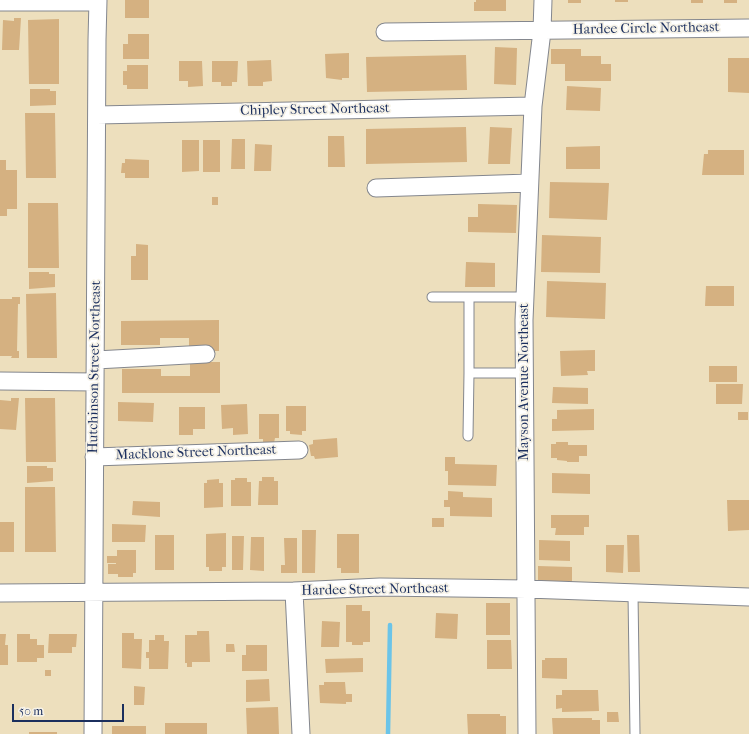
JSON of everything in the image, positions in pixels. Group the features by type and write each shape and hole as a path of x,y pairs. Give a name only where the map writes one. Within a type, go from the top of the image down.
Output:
{"street":[{"name":"Mayson Avenue Northeast","path":"527,734 525,297 533,106 542,31 543,0"},
{"path":"0,2 98,1"},
{"name":"Hutchinson Street Northeast","path":"93,734 98,1"},
{"name":"Hardee Circle Northeast","path":"542,31 749,28"},
{"path":"385,32 542,31"},
{"name":"Chipley Street Northeast","path":"97,115 533,106"},
{"path":"376,188 529,183"},
{"path":"96,360 206,354"},
{"path":"0,381 95,382"},
{"name":"Macklone Street Northeast","path":"94,457 299,450"},
{"name":"Hardee Street Northeast","path":"0,593 294,591 380,587 527,589 749,597"},
{"path":"294,591 301,734"}],"lane":[{"path":"432,297 525,297"},
{"path":"468,436 469,297"},
{"path":"468,373 525,373"},
{"path":"633,594 635,734"}],"building":[{"path":"125,0 149,0 149,18 125,18"},
{"path":"476,0 506,0 506,11 474,11 474,2 476,2"},
{"path":"568,0 581,0 581,3 568,3"},
{"path":"615,0 628,0 628,2 615,2"},
{"path":"691,0 703,0 703,3 691,3"},
{"path":"724,0 737,0 737,3 724,3"},
{"path":"14,18 21,18 19,50 2,50 3,20 14,21"},
{"path":"59,19 59,84 29,84 28,20"},
{"path":"128,34 149,34 149,59 123,59 123,44 128,44"},
{"path":"495,47 517,48 516,85 494,84"},
{"path":"551,49 581,49 581,56 601,56 601,64 611,64 611,81 565,81 565,64 551,64"},
{"path":"349,53 349,78 342,78 342,80 326,78 325,54"},
{"path":"466,55 467,90 367,92 366,57"},
{"path":"728,58 749,58 749,93 728,92"},
{"path":"271,60 272,81 263,82 263,86 248,86 247,61"},
{"path":"179,61 202,61 203,86 188,87 188,81 179,81"},
{"path":"212,61 238,61 237,82 232,82 232,86 221,86 221,82 212,82"},
{"path":"127,65 148,65 148,89 127,89 127,85 123,85 123,71 127,71"},
{"path":"567,86 601,88 600,111 566,110"},
{"path":"30,89 50,89 50,91 56,91 56,105 30,106"},
{"path":"25,113 55,113 56,178 26,178"},
{"path":"466,127 467,162 366,164 366,129"},
{"path":"490,127 512,128 510,164 488,164"},
{"path":"328,136 344,136 345,167 328,167"},
{"path":"232,139 245,139 245,169 231,169"},
{"path":"182,140 199,140 199,171 182,172"},
{"path":"203,140 220,140 220,172 203,172"},
{"path":"255,144 272,145 271,171 254,171"},
{"path":"600,146 600,169 566,169 566,147"},
{"path":"708,150 744,150 744,175 702,175 704,154 708,154"},
{"path":"125,159 149,160 149,178 125,178 125,173 121,173 122,163 125,163"},
{"path":"0,160 6,160 6,170 17,170 17,209 7,209 7,216 0,216"},
{"path":"550,182 609,183 607,220 549,218"},
{"path":"212,197 218,197 218,205 212,205"},
{"path":"28,203 58,203 59,268 28,268"},
{"path":"478,204 517,205 516,233 468,232 468,217 478,217"},
{"path":"542,235 601,237 600,273 541,272"},
{"path":"136,244 148,245 148,280 131,280 131,256 136,256"},
{"path":"466,262 495,263 495,287 465,287"},
{"path":"29,272 49,272 49,274 55,274 55,287 29,289"},
{"path":"547,281 606,283 605,319 546,317"},
{"path":"706,286 734,286 734,306 705,306"},
{"path":"56,293 57,358 27,358 26,294"},
{"path":"12,297 20,297 20,304 18,304 17,351 19,351 19,358 11,358 12,356 0,356 0,299 12,299"},
{"path":"219,320 219,351 189,351 189,338 160,338 160,345 121,345 121,321"},
{"path":"595,350 595,371 587,371 588,375 561,376 560,351"},
{"path":"190,362 220,362 220,393 122,393 122,369 161,369 161,376 190,376"},
{"path":"709,366 737,366 737,382 709,382"},
{"path":"716,384 743,384 742,404 716,404"},
{"path":"553,387 588,388 588,404 552,403"},
{"path":"11,398 19,398 16,430 0,429 0,400 11,401"},
{"path":"25,398 55,398 56,462 26,462"},
{"path":"118,402 154,403 153,422 118,421"},
{"path":"247,404 248,434 233,435 233,428 222,429 221,405"},
{"path":"286,406 306,406 306,431 302,431 302,435 290,434 290,431 286,431"},
{"path":"179,407 205,407 205,429 193,429 193,435 179,435"},
{"path":"594,409 594,430 552,431 552,419 557,419 557,410"},
{"path":"738,412 748,412 748,420 738,420"},
{"path":"259,414 279,414 279,438 275,438 274,443 263,443 263,439 259,439"},
{"path":"337,438 338,457 315,459 314,456 311,456 309,445 313,444 313,440"},
{"path":"556,442 568,442 568,445 587,445 587,456 579,456 579,462 567,462 557,460 557,458 551,458 551,444 556,444"},
{"path":"445,457 455,457 455,464 497,465 496,486 448,485 448,471 445,471"},
{"path":"27,466 47,466 47,468 53,468 53,481 27,483"},
{"path":"552,473 590,474 590,494 552,493"},
{"path":"262,477 274,477 274,481 278,481 278,505 258,505 259,481 262,481"},
{"path":"235,478 247,478 247,482 251,482 251,506 231,506 231,480 235,480"},
{"path":"219,479 219,483 223,483 223,507 204,508 204,483 207,483 207,480"},
{"path":"25,487 55,487 56,552 25,552"},
{"path":"448,491 463,492 463,497 492,498 492,517 450,516 450,507 444,507 444,500 448,500"},
{"path":"727,500 749,500 749,530 728,531"},
{"path":"133,501 160,502 160,517 132,515"},
{"path":"551,515 589,515 589,527 584,527 584,535 555,535 556,528 551,528"},
{"path":"432,518 444,518 444,527 432,527"},
{"path":"0,522 14,522 14,552 0,552"},
{"path":"112,524 146,525 145,542 112,542"},
{"path":"302,530 316,530 315,573 302,573"},
{"path":"226,533 226,567 222,567 222,571 209,571 209,567 206,567 206,534"},
{"path":"337,534 359,534 359,573 341,573 341,568 337,568"},
{"path":"155,535 174,535 174,570 155,570"},
{"path":"627,535 639,535 640,572 628,572"},
{"path":"232,536 244,536 243,570 232,570"},
{"path":"251,537 264,537 264,571 250,570"},
{"path":"284,538 297,538 297,573 281,573 281,565 285,565"},
{"path":"539,540 570,541 570,561 539,560"},
{"path":"606,545 624,545 623,573 606,572"},
{"path":"117,550 136,550 136,573 133,573 133,577 118,577 118,574 108,574 108,564 116,563 107,563 107,556 117,556"},
{"path":"538,566 572,567 572,582 538,582"},
{"path":"486,603 510,603 510,635 486,635"},
{"path":"346,605 362,605 362,611 370,611 370,642 363,642 363,645 352,645 352,642 346,642"},
{"path":"436,613 458,614 457,639 435,638"},
{"path":"322,621 340,622 339,647 321,647"},
{"path":"197,631 209,631 210,662 192,662 192,667 187,667 187,663 185,663 185,635 197,635"},
{"path":"122,633 134,633 134,639 142,639 141,669 122,668"},
{"path":"0,634 6,634 5,645 8,645 8,665 0,665"},
{"path":"17,634 30,634 30,639 37,639 37,645 44,645 44,658 37,658 37,662 17,662"},
{"path":"49,634 77,634 76,647 72,647 72,653 48,653"},
{"path":"155,635 164,635 164,641 169,641 168,669 149,669 149,658 146,658 146,652 149,652 149,640 155,640"},
{"path":"487,640 511,640 512,669 487,669"},
{"path":"226,644 234,644 235,652 226,652"},
{"path":"246,645 267,645 267,671 242,671 242,655 246,655"},
{"path":"363,658 363,672 326,673 325,659"},
{"path":"545,658 567,658 567,679 542,678 542,660 545,660"},
{"path":"45,670 51,670 51,676 45,676"},
{"path":"269,679 270,701 246,702 246,680"},
{"path":"324,682 345,682 346,694 352,694 352,702 346,702 346,704 320,703 319,685 324,685"},
{"path":"134,686 145,687 144,705 134,705"},
{"path":"562,690 598,690 599,711 562,712 562,708 556,709 556,695 562,695"},
{"path":"278,707 279,734 247,734 246,708"},
{"path":"607,712 618,712 619,722 607,722"},
{"path":"467,714 500,714 500,716 506,716 506,734 468,734"},
{"path":"552,718 592,718 592,720 600,720 600,734 553,734"},
{"path":"165,723 207,723 207,734 165,734"},
{"path":"112,726 146,726 146,734 112,734"},
{"path":"29,732 57,732 57,734 29,734"}],"waterway":[{"path":"388,734 390,625"}]}
